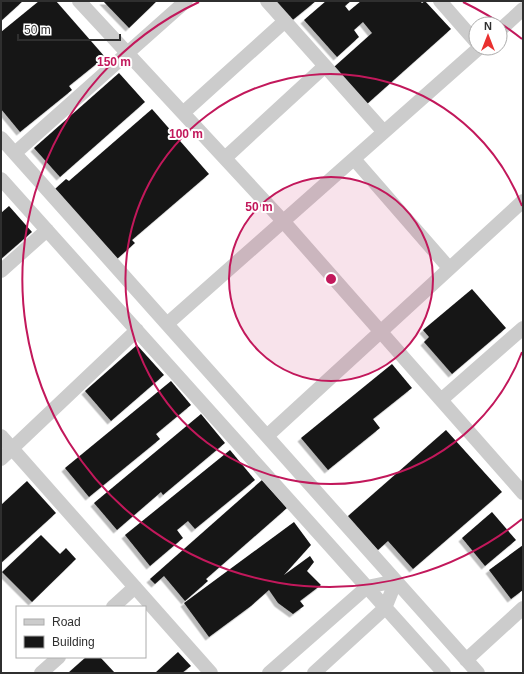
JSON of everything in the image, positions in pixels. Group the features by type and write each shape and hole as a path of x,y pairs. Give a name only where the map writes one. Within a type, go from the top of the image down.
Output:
{"street":[{"path":"80,1 283,221 523,493"},
{"path":"15,154 127,52 186,1"},
{"path":"267,1 384,132"},
{"path":"440,1 468,33"},
{"path":"508,23 523,9"},
{"path":"183,113 285,21"},
{"path":"167,324 470,56"},
{"path":"225,158 325,66"},
{"path":"1,138 478,673"},
{"path":"354,159 449,268"},
{"path":"1,178 444,673"},
{"path":"267,436 523,201"},
{"path":"1,271 47,230"},
{"path":"441,400 523,328"},
{"path":"1,459 137,330"},
{"path":"1,436 211,673"},
{"path":"269,673 367,587 396,581"},
{"path":"314,673 385,608 396,581"},
{"path":"114,606 135,587"},
{"path":"466,660 523,608"},
{"path":"41,673 58,658"}],"building":[{"path":"1,1 23,1 1,21"},
{"path":"39,1 56,1 105,57 69,86 72,90 20,132 1,109 1,32"},
{"path":"103,1 157,1 129,28"},
{"path":"270,1 316,1 289,23"},
{"path":"326,1 351,1 345,6 349,11 361,1 420,1 422,3 425,1 451,29 367,104 334,67 372,33 363,22 354,30 359,37 337,57 304,20"},
{"path":"119,73 145,102 60,177 34,148"},
{"path":"152,109 209,174 132,240 135,243 117,259 55,189 66,179 69,181"},
{"path":"9,206 32,232 1,259 1,213"},
{"path":"472,289 506,328 452,374 424,342 429,337 423,330"},
{"path":"137,345 164,375 111,421 85,391"},
{"path":"392,364 412,388 373,419 380,428 328,470 301,438"},
{"path":"171,381 191,405 156,434 160,439 89,497 65,468"},
{"path":"201,414 225,443 163,495 161,492 117,530 94,503"},
{"path":"446,430 502,492 413,569 388,541 378,550 348,516"},
{"path":"230,450 255,480 195,529 188,521 177,530 183,538 150,566 125,535"},
{"path":"262,480 287,508 206,579 208,581 185,601 164,576 155,584 150,579"},
{"path":"27,481 56,513 1,563 1,505"},
{"path":"492,512 516,540 485,566 462,538"},
{"path":"294,522 311,545 284,575 310,556 314,562 307,571 321,585 300,601 304,606 293,614 278,603 269,590 251,606 209,637 184,603"},
{"path":"41,535 60,554 66,548 76,559 32,602 2,572"},
{"path":"523,545 523,590 511,599 489,570"},
{"path":"178,652 191,666 182,673 155,673"},
{"path":"85,658 101,658 115,673 68,673"}]}
